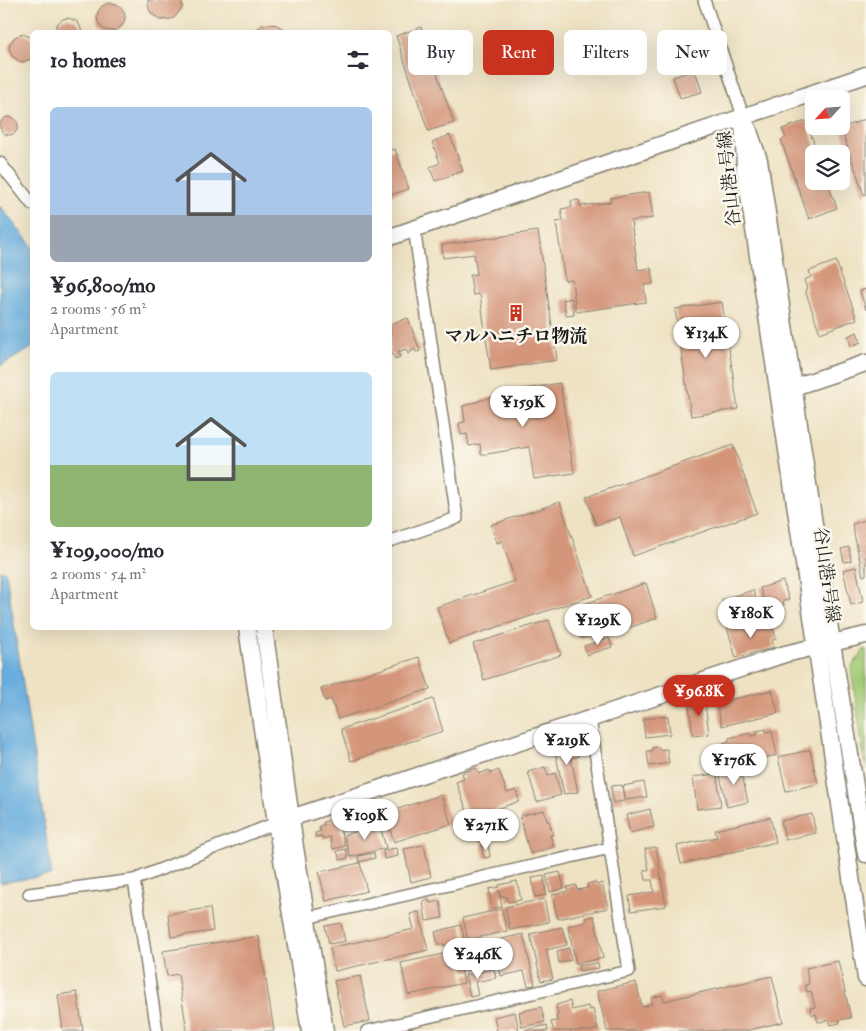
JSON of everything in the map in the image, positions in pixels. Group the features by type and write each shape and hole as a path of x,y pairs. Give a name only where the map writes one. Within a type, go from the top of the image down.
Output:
{"street":[{"path":"704,0 743,116"},
{"path":"392,236 866,75"},
{"name":"谷山港1号線","path":"743,116 759,160 786,390 825,645 861,908 866,978"},
{"path":"0,163 30,201"},
{"path":"392,540 457,518 414,228"},
{"path":"786,390 866,363"},
{"path":"247,630 284,820 306,918 325,1031"},
{"path":"264,630 284,820 310,1031"},
{"path":"29,894 134,880 284,820 785,654 866,635"},
{"name":"谷山港1号線","path":"825,645 866,854"},
{"path":"366,1031 629,971 590,719"},
{"path":"306,918 610,848"},
{"path":"134,880 157,1031"}],"green space":[{"path":"866,649 866,770 851,668"}],"water":[{"path":"0,206 30,244 30,349 0,366"},
{"path":"0,570 6,572 52,875 0,883"}],"building":[{"path":"148,0 182,0 182,8 175,17 160,20 151,13"},
{"path":"106,4 116,4 124,12 124,22 116,30 106,30 98,22 98,12"},
{"path":"68,18 76,21 81,30 55,30 57,24 63,19"},
{"path":"263,25 277,25 285,30 255,30"},
{"path":"408,32 408,72 396,36"},
{"path":"23,34 30,37 30,59 23,62 12,56 9,48 15,37"},
{"path":"409,75 438,75 454,123 428,131"},
{"path":"697,75 702,92 680,98 673,77"},
{"path":"5,117 13,117 18,122 16,133 5,135 0,130 0,122"},
{"path":"866,119 866,194 864,195 850,154 850,145 847,145 843,135 850,135 850,125"},
{"path":"805,121 805,135 811,135 815,145 805,145 805,190 830,190 837,208 809,219 781,140 786,138 782,129"},
{"path":"450,135 463,171 435,181 430,167 440,163 432,142"},
{"path":"395,149 409,189 392,194 392,150"},
{"path":"649,192 653,218 631,221 638,270 651,268 653,284 644,285 646,302 576,312 572,280 565,281 556,222 563,221 561,209 572,207 571,201 579,200 580,206 611,202 610,198"},
{"name":"マルハニチロ物流","path":"538,231 557,360 491,370 486,338 478,339 477,332 485,331 480,294 473,295 470,275 477,274 474,254 443,258 442,245"},
{"path":"836,261 857,319 820,333 805,290 807,289 804,280 811,277 809,271"},
{"path":"866,289 866,310 860,291"},
{"path":"572,298 574,315 566,316 563,300"},
{"path":"722,302 738,409 691,416 675,309"},
{"path":"408,318 420,351 416,352 415,349 408,354 406,349 398,352 400,357 395,359 392,354 392,323"},
{"path":"857,332 861,342 851,346 848,336"},
{"path":"560,383 574,473 534,479 529,447 481,455 480,444 469,446 467,434 461,435 459,423 465,422 463,406 511,391"},
{"path":"733,445 757,513 633,556 620,517 596,525 586,497"},
{"path":"560,502 592,596 449,643 437,607 515,581 502,541 497,543 491,525"},
{"path":"866,520 866,575 863,576 852,524"},
{"path":"849,547 851,561 844,562 841,549"},
{"path":"856,567 863,602 851,605 843,570"},
{"path":"783,581 789,600 783,601 784,605 779,606 778,603 766,607 760,588"},
{"path":"646,583 657,618 628,628 626,623 580,638 575,607"},
{"path":"753,590 758,606 753,608 754,611 747,613 746,610 727,615 722,600"},
{"path":"549,620 561,655 484,680 473,644"},
{"path":"766,622 768,628 773,627 776,638 772,640 774,647 736,658 727,627 742,623 744,629"},
{"path":"609,638 612,647 587,655 584,646"},
{"path":"419,657 430,689 338,719 331,699 325,701 321,689"},
{"path":"772,690 778,713 722,726 716,703"},
{"path":"704,696 709,734 693,736 689,706 696,705 695,697"},
{"path":"433,699 443,731 351,761 341,729"},
{"path":"668,716 670,734 645,737 643,719"},
{"path":"766,729 766,732 772,731 777,755 728,767 723,743 729,741 729,738 750,733 751,736 757,735 757,731"},
{"path":"575,741 578,757 571,758 578,792 564,794 554,746"},
{"path":"659,747 660,750 667,749 669,763 649,766 647,751 652,751 652,748"},
{"path":"810,750 818,784 786,791 778,757"},
{"path":"715,754 718,772 712,773 709,755"},
{"path":"740,766 748,802 727,807 719,771"},
{"path":"545,767 548,776 555,773 561,795 537,802 528,772"},
{"path":"476,768 479,774 489,770 491,773 499,770 507,793 516,790 519,801 470,819 456,782 464,779 462,773"},
{"path":"717,774 721,806 697,809 693,777"},
{"path":"644,782 647,797 626,800 623,786"},
{"path":"622,785 624,801 613,803 611,786"},
{"path":"441,795 451,824 394,842 385,813"},
{"path":"650,809 654,827 630,833 626,815"},
{"path":"544,810 553,835 550,835 554,847 530,854 520,816"},
{"path":"812,814 816,833 785,840 781,821"},
{"path":"770,817 776,842 681,864 677,846 717,837 715,830"},
{"path":"337,818 345,846 333,849 330,837 323,839 322,836 316,837 315,833 321,831 319,826 324,825 323,822"},
{"path":"380,825 386,848 350,857 344,835"},
{"path":"485,825 488,841 481,843 477,827"},
{"path":"488,843 490,857 484,858 481,845"},
{"path":"424,845 431,877 411,882 404,849"},
{"path":"656,847 666,906 631,911 629,896 654,892 652,880 646,880 644,870 649,870 645,849"},
{"path":"397,848 398,856 384,859 383,850"},
{"path":"346,849 348,858 340,860 337,851"},
{"path":"374,853 375,858 359,862 358,856"},
{"path":"360,863 367,891 326,901 319,872"},
{"path":"560,872 564,888 550,892 546,875"},
{"path":"544,876 546,895 535,897 532,878"},
{"path":"517,881 521,900 508,902 506,896 501,897 499,890 502,907 492,909 489,889"},
{"path":"595,882 596,885 602,883 608,908 558,919 552,895 568,891 567,887 576,885 577,890 588,888 587,884"},
{"path":"544,899 549,922 510,930 505,907"},
{"path":"429,900 430,903 440,901 443,918 426,921 423,901"},
{"path":"210,908 213,931 171,937 168,914"},
{"path":"502,909 507,931 468,940 463,918"},
{"path":"419,912 428,950 335,971 330,948 414,929 410,914"},
{"path":"594,916 603,958 576,964 568,926 586,922 585,918"},
{"path":"341,923 345,941 329,944 325,926"},
{"path":"461,925 465,942 444,946 444,944 438,945 435,932"},
{"path":"562,927 567,945 546,950 553,979 541,981 530,934"},
{"path":"523,934 535,985 528,986 524,971 501,976 493,941"},
{"path":"259,936 274,1031 187,1031 178,974 167,976 163,951"},
{"path":"489,944 494,965 465,971 460,951"},
{"path":"569,948 571,960 559,963 557,951"},
{"path":"457,951 464,983 408,995 401,963"},
{"path":"838,961 851,1018 839,1020 840,1023 831,1025 829,1020 818,1022 816,1014 812,1015 810,1008 815,1007 811,991 807,992 805,985 809,984 806,968"},
{"path":"598,963 599,968 579,971 578,966"},
{"path":"494,969 496,978 475,982 478,995 470,997 465,975"},
{"path":"360,976 370,1021 344,1026 334,981"},
{"path":"772,976 783,1022 745,1031 607,1031 597,991 636,982 642,1007 652,1004 651,998 662,995 664,1001"},
{"path":"77,992 83,1031 63,1031 58,995"},
{"path":"570,1001 572,1010 588,1006 589,1010 593,1009 598,1029 590,1031 554,1031 551,1022 557,1021 556,1005"},
{"path":"541,1007 545,1022 522,1027 519,1012"},
{"path":"515,1012 519,1031 497,1031 494,1017"},
{"path":"547,1025 548,1031 525,1031 525,1030"}],"place":[{"name":"マルハニチロ物流","path":"516,313"}]}
